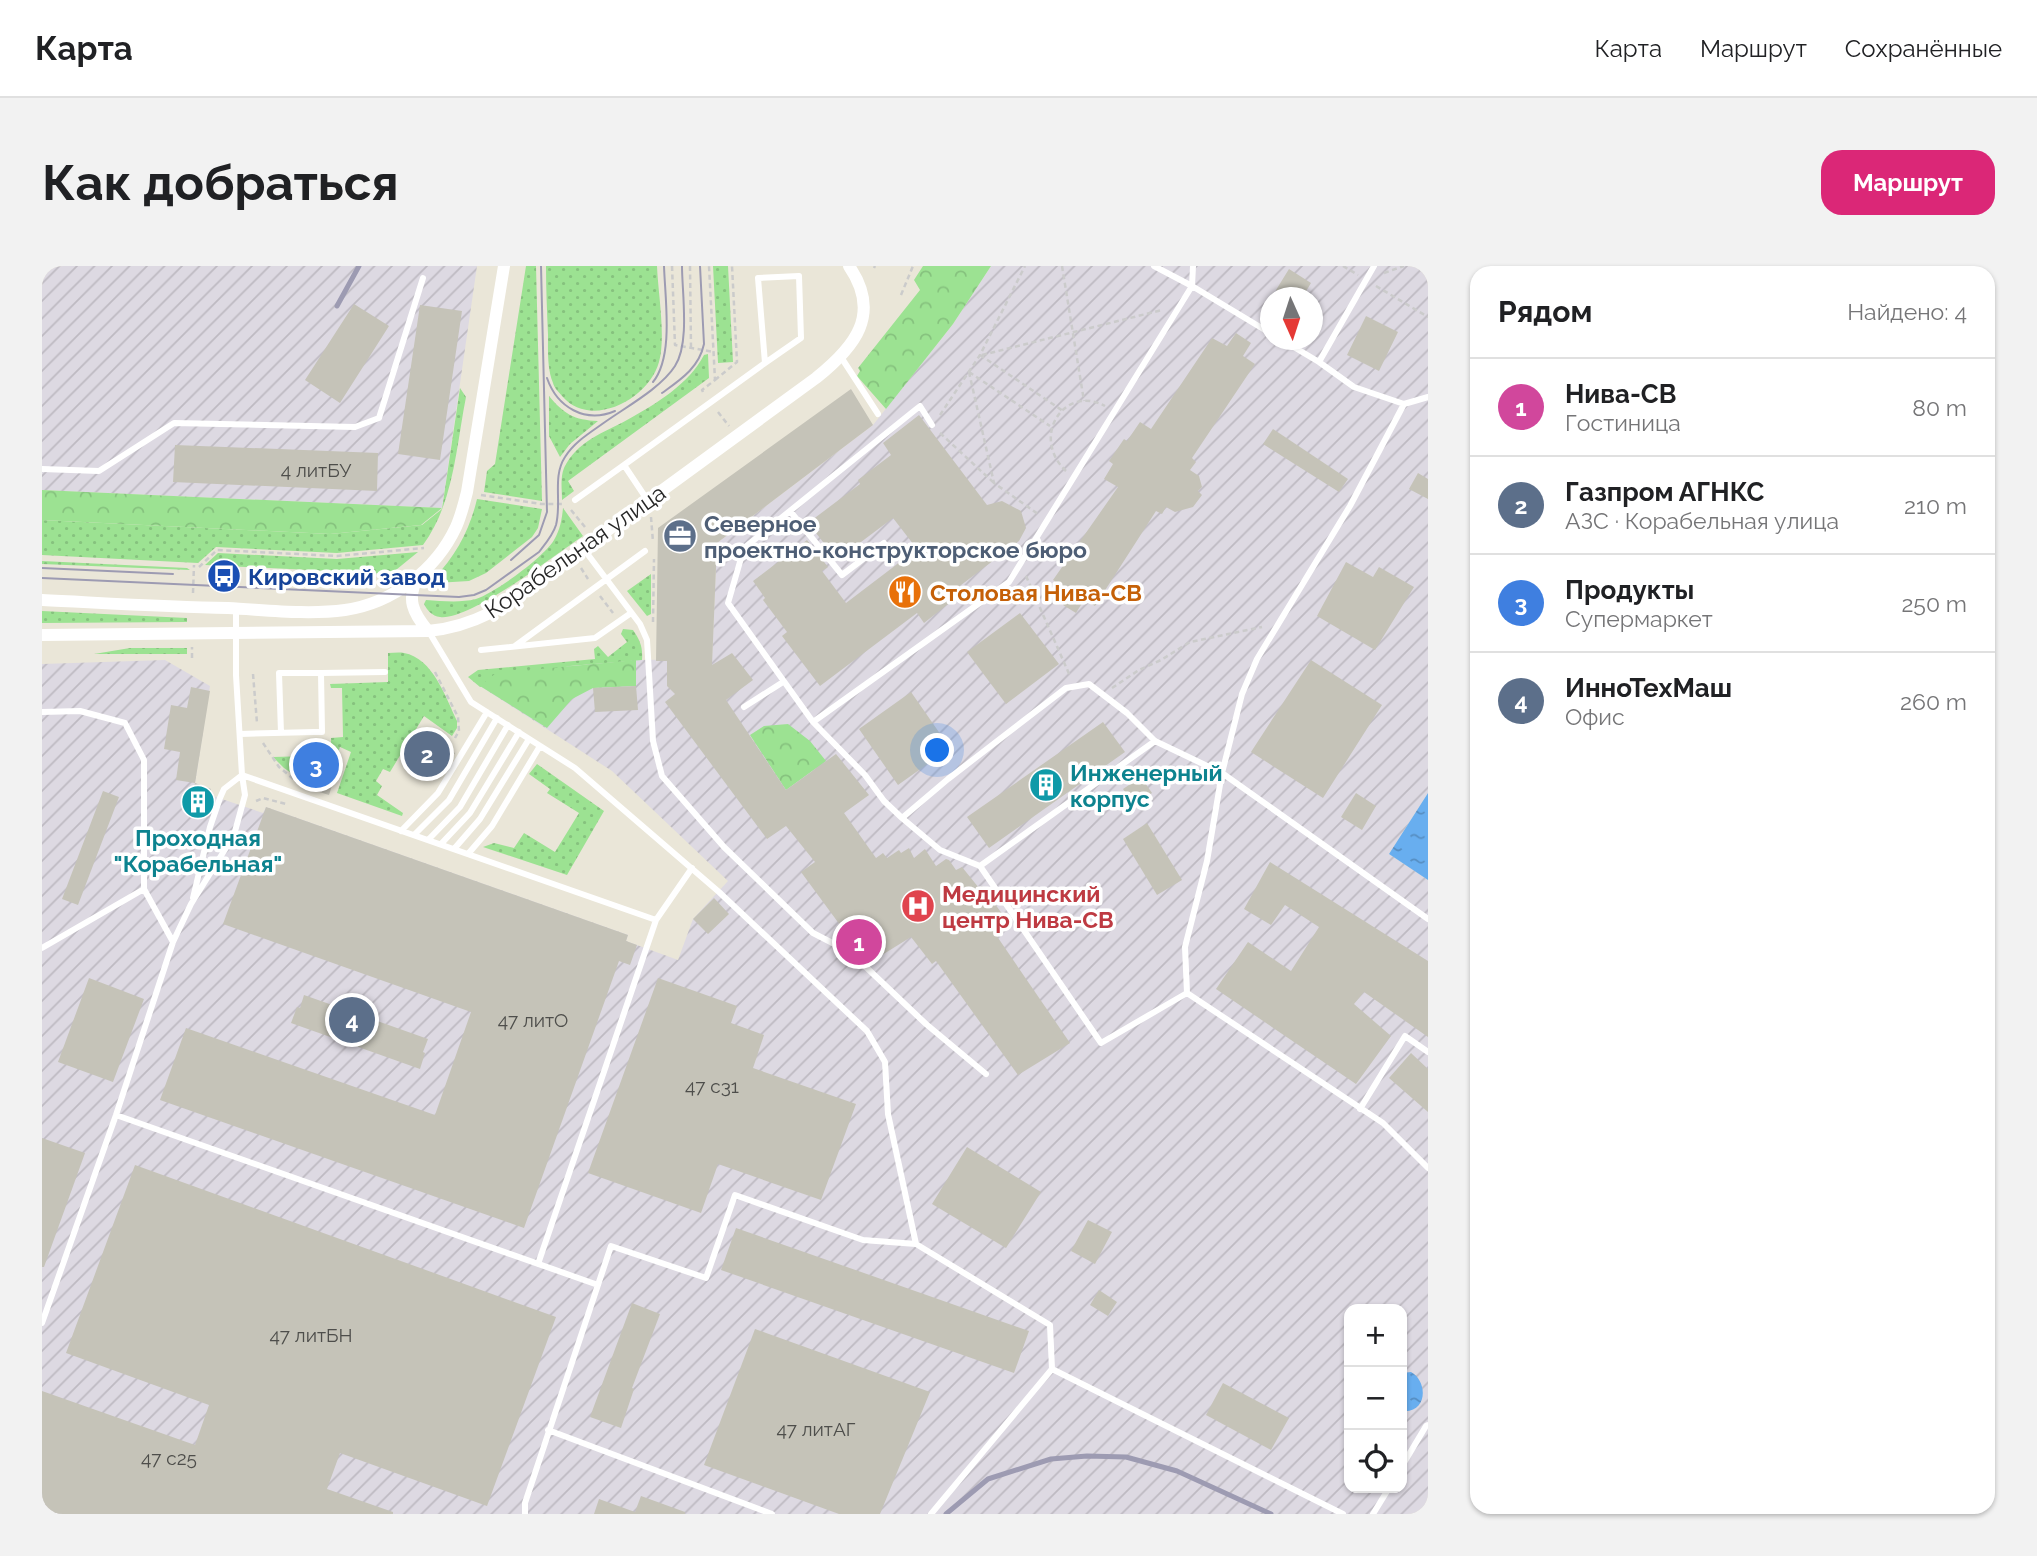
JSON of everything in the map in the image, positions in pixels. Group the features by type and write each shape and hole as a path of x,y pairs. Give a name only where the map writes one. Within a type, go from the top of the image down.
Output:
{"street":[{"path":"42,600 328,611 358,608 392,594 418,577 434,561 451,537 467,493 504,266"},
{"name":"Корабельная улица","path":"42,635 428,631 454,627 490,612 648,501 841,357 859,331 864,310 861,286 849,266"},
{"path":"418,577 411,598 418,618 428,631"}],"lane":[{"path":"1154,266 1260,327"},
{"path":"813,722 1009,582 1192,286 1192,266"},
{"path":"1319,362 1374,266"},
{"path":"575,500 801,338 799,276 758,278 765,363"},
{"path":"42,469 99,471 174,423 355,427 379,418 423,278"},
{"path":"1299,350 1354,387 1404,404 1428,397"},
{"path":"841,357 878,414"},
{"path":"1187,993 1185,947 1207,861 1222,773 1242,694 1257,659 1350,506 1404,404"},
{"path":"932,425 920,406 744,548 728,603 813,722 865,775 884,801 940,850 980,866 1101,1042 1187,993"},
{"path":"624,465 648,501"},
{"path":"790,511 842,575 884,543"},
{"path":"583,548 631,613 647,640 653,741 662,776 724,847 813,933 850,952 926,1024 986,1074"},
{"path":"514,646 645,551"},
{"path":"42,1323 116,1115 173,942 191,904 234,835 245,795 236,675 236,609"},
{"path":"481,650 596,638 631,613"},
{"path":"428,631 471,702 575,768 692,868 867,1031 885,1062 888,1114 916,1244"},
{"path":"281,733 279,673 385,672"},
{"path":"240,734 322,732 321,673"},
{"path":"744,707 783,682"},
{"path":"902,818 959,770 1066,688 1089,684 1127,713 1155,741 1222,773 1428,919"},
{"path":"42,712 80,711 125,723 144,760 144,889 173,942"},
{"path":"401,831 438,793 486,712"},
{"path":"414,835 449,800 497,718"},
{"path":"428,840 460,807 508,725"},
{"path":"441,844 470,813 519,732"},
{"path":"454,849 480,819 529,739"},
{"path":"980,866 1155,741"},
{"path":"468,853 492,826 540,746"},
{"path":"242,775 656,920"},
{"path":"191,904 220,798 224,789 242,775"},
{"path":"538,1264 656,920 692,868"},
{"path":"42,948 144,889"},
{"path":"1187,993 1383,1123 1428,1168"},
{"path":"1360,1108 1405,1036 1428,1052"},
{"path":"116,1115 598,1284"},
{"path":"526,1514 525,1503 548,1430 611,1246 706,1278 735,1195 863,1240 916,1244 1050,1325 1052,1369 931,1514"},
{"path":"1052,1369 1343,1514"},
{"path":"1407,1458 1428,1425"},
{"path":"548,1430 772,1514"},
{"path":"1373,1514 1386,1493"}],"path":[{"path":"672,266 675,345 713,352"},
{"path":"690,266 691,348"},
{"path":"709,266 715,380"},
{"path":"731,429 702,390 737,362 732,266"},
{"path":"901,295 913,266"},
{"path":"1025,266 980,355 932,425 994,483 1047,521"},
{"path":"1062,266 1084,401"},
{"path":"1343,266 1428,317"},
{"path":"1366,280 1404,266"},
{"path":"980,355 1179,306"},
{"path":"980,355 1063,411"},
{"path":"969,372 1051,427"},
{"path":"969,372 994,483"},
{"path":"1074,476 1056,461 1049,445 1051,427 1058,415 1069,405 1084,401 1098,402 1115,411"},
{"path":"481,495 541,504 562,503 568,505 584,527"},
{"path":"642,629 653,622 654,551 651,517"},
{"path":"199,567 217,550 337,556 424,548"},
{"path":"1020,564 1075,687"},
{"path":"193,596 194,565"},
{"path":"1104,695 1139,670 1189,642 1209,636 1257,629 1281,618"},
{"path":"192,645 192,658"},
{"path":"435,672 458,717 459,731 455,738"},
{"path":"253,674 255,720 264,746 279,767 297,781 303,782 314,747 314,732"},
{"path":"253,809 256,801 263,798 289,805 297,781"}],"shaded area":[{"path":"42,266 477,266 442,508 42,490"},
{"path":"991,266 1428,266 1428,793 1389,854 1428,880 1428,1514 42,1514 42,664 165,660 210,686 195,783 211,789 210,795 263,813 266,807 628,935 626,941 678,960 693,919 728,881 612,771 480,686 496,673 636,660 712,659 717,543 873,425 953,324"}],"green space":[{"path":"526,266 536,266 542,501 484,492 487,471 495,464"},
{"path":"546,266 657,266 662,328 661,352 653,375 644,388 632,398 618,406 588,410 574,406 554,387 548,359"},
{"path":"713,266 728,266 733,362 718,363"},
{"path":"923,266 991,266 953,324 886,409 857,376 860,371 858,368 920,290 914,280"},
{"path":"708,354 709,378 568,481 574,491 562,500 564,468 583,444 660,400 681,384 704,355"},
{"path":"460,388 466,397 448,493 442,508"},
{"path":"549,396 570,415 598,421 570,444 560,457 549,436"},
{"path":"42,490 442,508 421,525 330,534 42,520"},
{"path":"477,499 542,509 538,528 532,537 486,573 469,581 436,583 434,578 449,561 466,531"},
{"path":"563,508 583,536 512,585 471,609 440,617 432,614 424,604 426,600 476,599 518,574 554,540"},
{"path":"442,509 423,545 337,553 216,547 198,563 42,555 42,520 330,534 422,525"},
{"path":"418,552 391,574 205,565 218,553 337,559"},
{"path":"42,561 187,568 190,570 42,564"},
{"path":"651,574 651,614 647,616 627,591"},
{"path":"42,611 187,618 187,622 42,623"},
{"path":"623,629 633,630 639,640 642,660 570,666 480,687 468,677 478,670 595,659 594,649 598,646 608,657 627,642 621,634"},
{"path":"130,648 187,648 187,654 94,654"},
{"path":"388,653 404,653 423,662 437,680 457,721 457,728 452,736 424,716 390,772 383,769 376,781 382,786 377,795 403,813 402,816 337,793 351,752 340,747 334,763 331,762 331,738 343,737 342,688 331,688 330,684 388,682"},
{"path":"636,660 636,686 593,688 572,699 547,728 480,686 496,673"},
{"path":"788,724 810,741 826,761 786,790 750,735 764,726"},
{"path":"308,756 300,779 273,757"},
{"path":"537,764 604,811 567,875 483,847 494,843 514,848 524,833 555,852 579,813 547,793 550,789 529,774"}],"water":[{"path":"1428,793 1428,880 1389,854"},
{"path":"1407,1372 1417,1376 1423,1396 1417,1407 1411,1411 1407,1411"}],"building":[{"path":"1289,269 1311,283 1309,287 1278,287"},
{"path":"354,304 389,326 340,403 305,380"},
{"path":"420,305 462,311 440,460 398,454"},
{"path":"1366,316 1398,332 1379,371 1347,355"},
{"path":"1236,333 1251,343 1243,356 1255,364 1192,458 1196,462 1190,470 1199,476 1202,487 1198,491 1202,495 1193,507 1175,512 1166,507 1162,514 1156,511 1095,606 1084,600 1076,613 1063,605 1071,592 1053,580 1118,487 1104,479 1113,464 1109,461 1140,422 1151,429 1212,338 1227,346"},
{"path":"851,389 873,425 717,543 712,665 732,653 753,680 726,700 786,790 836,754 869,795 844,813 876,858 883,853 887,858 899,850 901,853 909,848 914,858 925,849 936,866 946,859 949,860 956,870 962,867 979,888 982,886 1008,922 994,932 1070,1043 1018,1075 936,961 932,964 911,937 882,955 866,946 848,920 840,925 801,872 815,862 786,826 767,839 665,702 675,694 667,686 667,661 656,661 658,528"},
{"path":"919,415 987,505 1002,501 1021,511 1026,528 1019,541 948,595 952,601 924,623 917,613 820,686 782,636 787,632 763,600 765,598 753,581 807,540 828,567 822,571 846,603 917,549 893,518 837,560 816,533 820,530 812,520 860,484 858,480 891,455 883,443"},
{"path":"1273,429 1348,479 1339,492 1263,444"},
{"path":"175,445 378,453 377,491 173,482"},
{"path":"1418,473 1428,479 1428,499 1409,489"},
{"path":"1346,562 1373,577 1379,567 1414,587 1375,650 1317,616"},
{"path":"1020,613 1059,664 1006,704 967,652"},
{"path":"1311,660 1382,705 1323,798 1251,752"},
{"path":"636,686 638,710 595,712 593,688"},
{"path":"191,687 210,691 195,783 176,780 180,752 164,749 171,705 187,708"},
{"path":"911,692 950,748 898,785 859,729"},
{"name":"Инженерный корпус","path":"1103,722 1125,752 989,848 967,817"},
{"path":"428,728 450,742 446,748 455,753 443,773 434,767 430,774 407,760"},
{"path":"316,757 339,764 329,795 306,788"},
{"path":"1141,777 1152,793 1134,806 1123,789"},
{"name":"Проходная \"Корабельная\"","path":"195,783 211,789 203,815 186,809"},
{"path":"103,791 119,797 78,905 62,899"},
{"path":"1356,793 1376,806 1362,830 1341,817"},
{"path":"266,807 628,935 626,941 637,945 630,965 619,961 524,1228 160,1100 186,1028 435,1115 471,1012 223,924"},
{"path":"1147,823 1182,880 1157,895 1123,839"},
{"path":"1270,862 1428,961 1428,1037 1364,992 1354,1004 1391,1036 1356,1084 1216,989 1248,942 1291,971 1319,927 1285,905 1271,925 1244,909"},
{"path":"714,898 729,914 708,934 693,919"},
{"path":"89,978 144,999 113,1082 58,1062"},
{"path":"658,978 737,1006 731,1023 764,1035 753,1068 856,1104 821,1200 718,1164 701,1213 588,1173"},
{"path":"304,995 428,1039 420,1069 291,1023"},
{"path":"1411,1053 1428,1069 1428,1112 1389,1078"},
{"path":"42,1138 85,1153 44,1267 42,1267"},
{"path":"967,1147 1041,1192 1006,1248 932,1204"},
{"path":"135,1165 556,1317 487,1506 340,1453 327,1489 393,1514 42,1514 42,1391 195,1445 209,1405 66,1353"},
{"path":"1088,1220 1112,1232 1095,1264 1071,1251"},
{"path":"736,1228 1029,1331 1014,1373 721,1270"},
{"path":"1099,1290 1117,1302 1108,1316 1090,1305"},
{"path":"632,1303 660,1314 632,1388 634,1389 621,1428 590,1417"},
{"path":"755,1329 930,1392 880,1514 839,1514 704,1465"},
{"path":"1223,1383 1289,1418 1271,1450 1206,1415"},
{"path":"641,1496 685,1514 594,1514 599,1499 635,1512"}],"tram line":[{"path":"511,560 539,535 547,512 541,266"},
{"path":"653,382 660,371 666,343 664,266"},
{"path":"42,578 459,597 486,590 539,552 551,536 558,516 559,473 569,452 578,442 652,389 675,366 680,356 684,331 682,266"},
{"path":"662,393 688,373 698,360 704,344 700,266"},
{"path":"547,378 558,397 574,410 593,415 615,411"},
{"path":"42,568 173,574"}],"railway":[{"path":"337,306 359,266"},
{"path":"946,1514 988,1479 1051,1459 1087,1456 1126,1457 1177,1471 1271,1514"}],"place":[{"name":"Северное проектно-конструкторское бюро","path":"680,536"},
{"name":"Кировский завод","path":"224,576"},
{"name":"Столовая Нива-СВ","path":"905,592"},
{"name":"Газпром АГНКС","path":"427,754"},
{"name":"Продукты","path":"316,765"},
{"name":"Инженерный корпус","path":"1046,785"},
{"name":"Проходная \"Корабельная\"","path":"198,802"},
{"name":"Медицинский центр Нива-СВ","path":"918,906"},
{"name":"Нива-СВ","path":"859,942"},
{"name":"ИнноТехМаш","path":"352,1020"}]}
